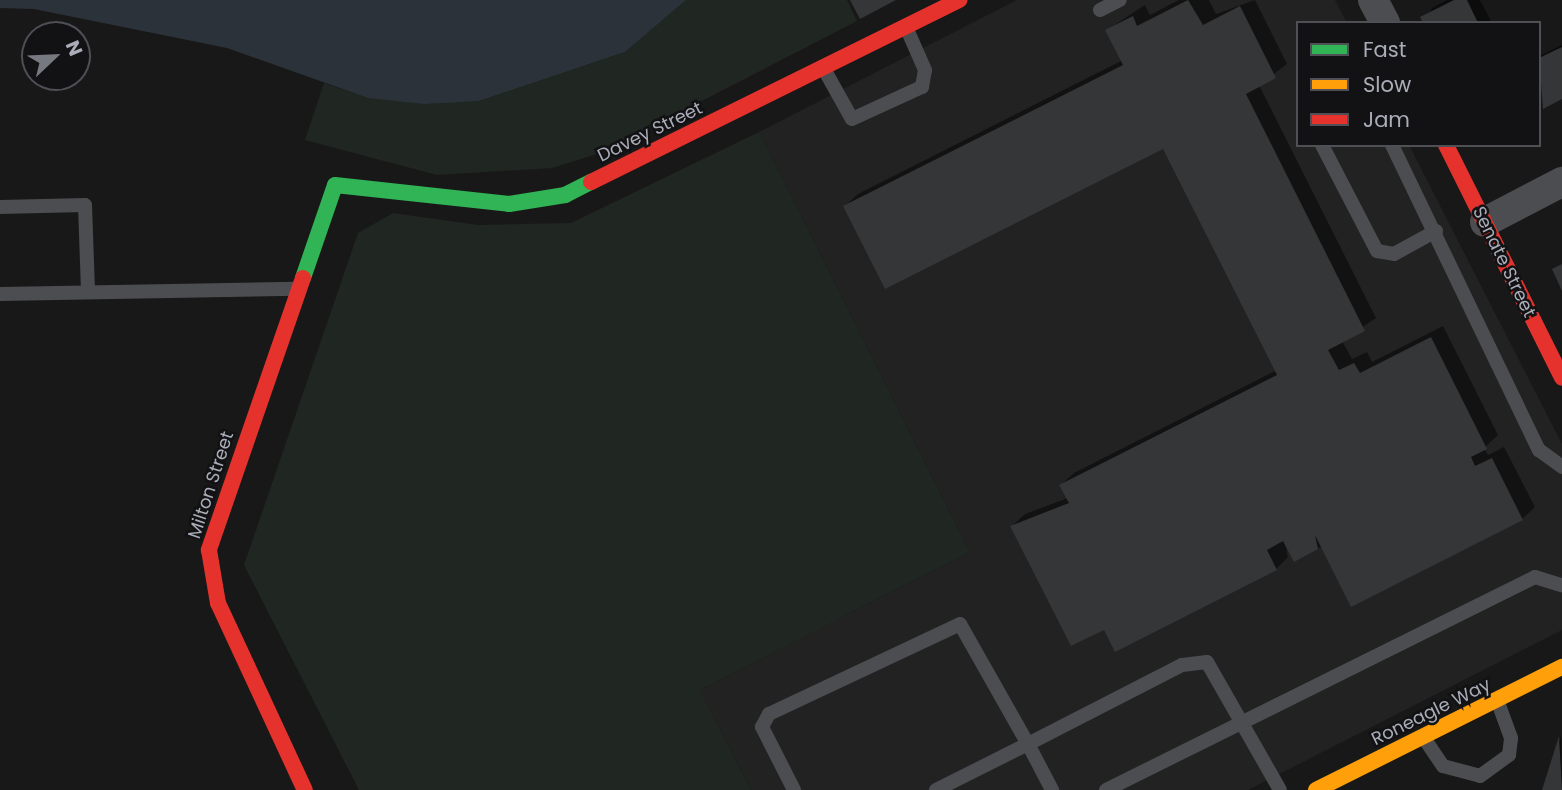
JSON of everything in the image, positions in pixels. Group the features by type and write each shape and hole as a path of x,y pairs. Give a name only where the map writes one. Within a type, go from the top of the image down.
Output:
{"street":[{"name":"Davey Street","path":"335,185 536,202 600,178 960,0"},
{"path":"1373,0 1384,21"},
{"name":"Senate Street","path":"1447,147 1562,378"},
{"path":"1485,222 1562,182"},
{"name":"Milton Street","path":"305,790 209,575 214,527 335,185"},
{"name":"Roneagle Way","path":"1316,790 1562,667"}],"lane":[{"path":"1100,10 1120,0"},
{"path":"824,67 852,119 922,87 925,70 906,27"},
{"path":"1323,147 1377,251 1394,254 1436,231"},
{"path":"1393,147 1436,231 1539,450 1562,467"},
{"path":"0,207 85,205 88,292"},
{"path":"0,294 299,289"},
{"path":"1106,790 1535,577 1562,585"},
{"path":"794,790 762,727 769,713 950,624 966,629 1052,790"},
{"path":"936,790 1197,661 1217,671 1280,790"},
{"path":"1423,737 1443,766 1480,776 1509,755 1511,738 1497,700"}],"shaded area":[{"path":"0,0 686,0 625,52 479,101 424,104 368,98 227,48 34,9 0,8"},
{"path":"686,0 847,0 857,21 603,152 552,168 437,175 305,140 324,83 368,98 479,101 625,52"},
{"path":"1017,0 1335,0 1346,21 1296,21 1296,147 1410,147 1562,444 1562,630 1248,790 751,790 700,690 970,552 759,132"},
{"path":"759,132 970,552 700,690 751,790 359,790 244,565 358,233 393,213 478,225 571,223"}],"building":[{"path":"850,0 896,0 860,19"},
{"path":"1188,0 1203,25 1240,6 1276,78 1246,94 1365,331 1328,350 1339,370 1354,363 1360,373 1431,337 1487,449 1471,457 1475,466 1492,458 1523,520 1351,607 1315,535 1318,549 1294,562 1283,541 1267,550 1277,570 1115,652 1104,630 1071,646 1010,526 1069,503 1059,485 1277,375 1163,149 885,289 843,206 1123,65 1105,30 1133,16 1137,26"},
{"path":"1454,0 1467,0 1477,21 1422,21 1420,17"},
{"path":"1562,47 1562,99 1543,109 1541,84 1541,57"},
{"path":"1562,264 1562,291 1552,269"},
{"path":"1559,736 1562,790 1542,790"}],"traffic: fast":[{"path":"303,278 335,185 509,204 565,195 591,182"}],"traffic: slow":[{"path":"1316,790 1562,667"}],"traffic: jam":[{"path":"591,182 960,0"},
{"path":"1447,147 1562,378"},
{"path":"303,278 209,550 218,603 305,790"}]}
